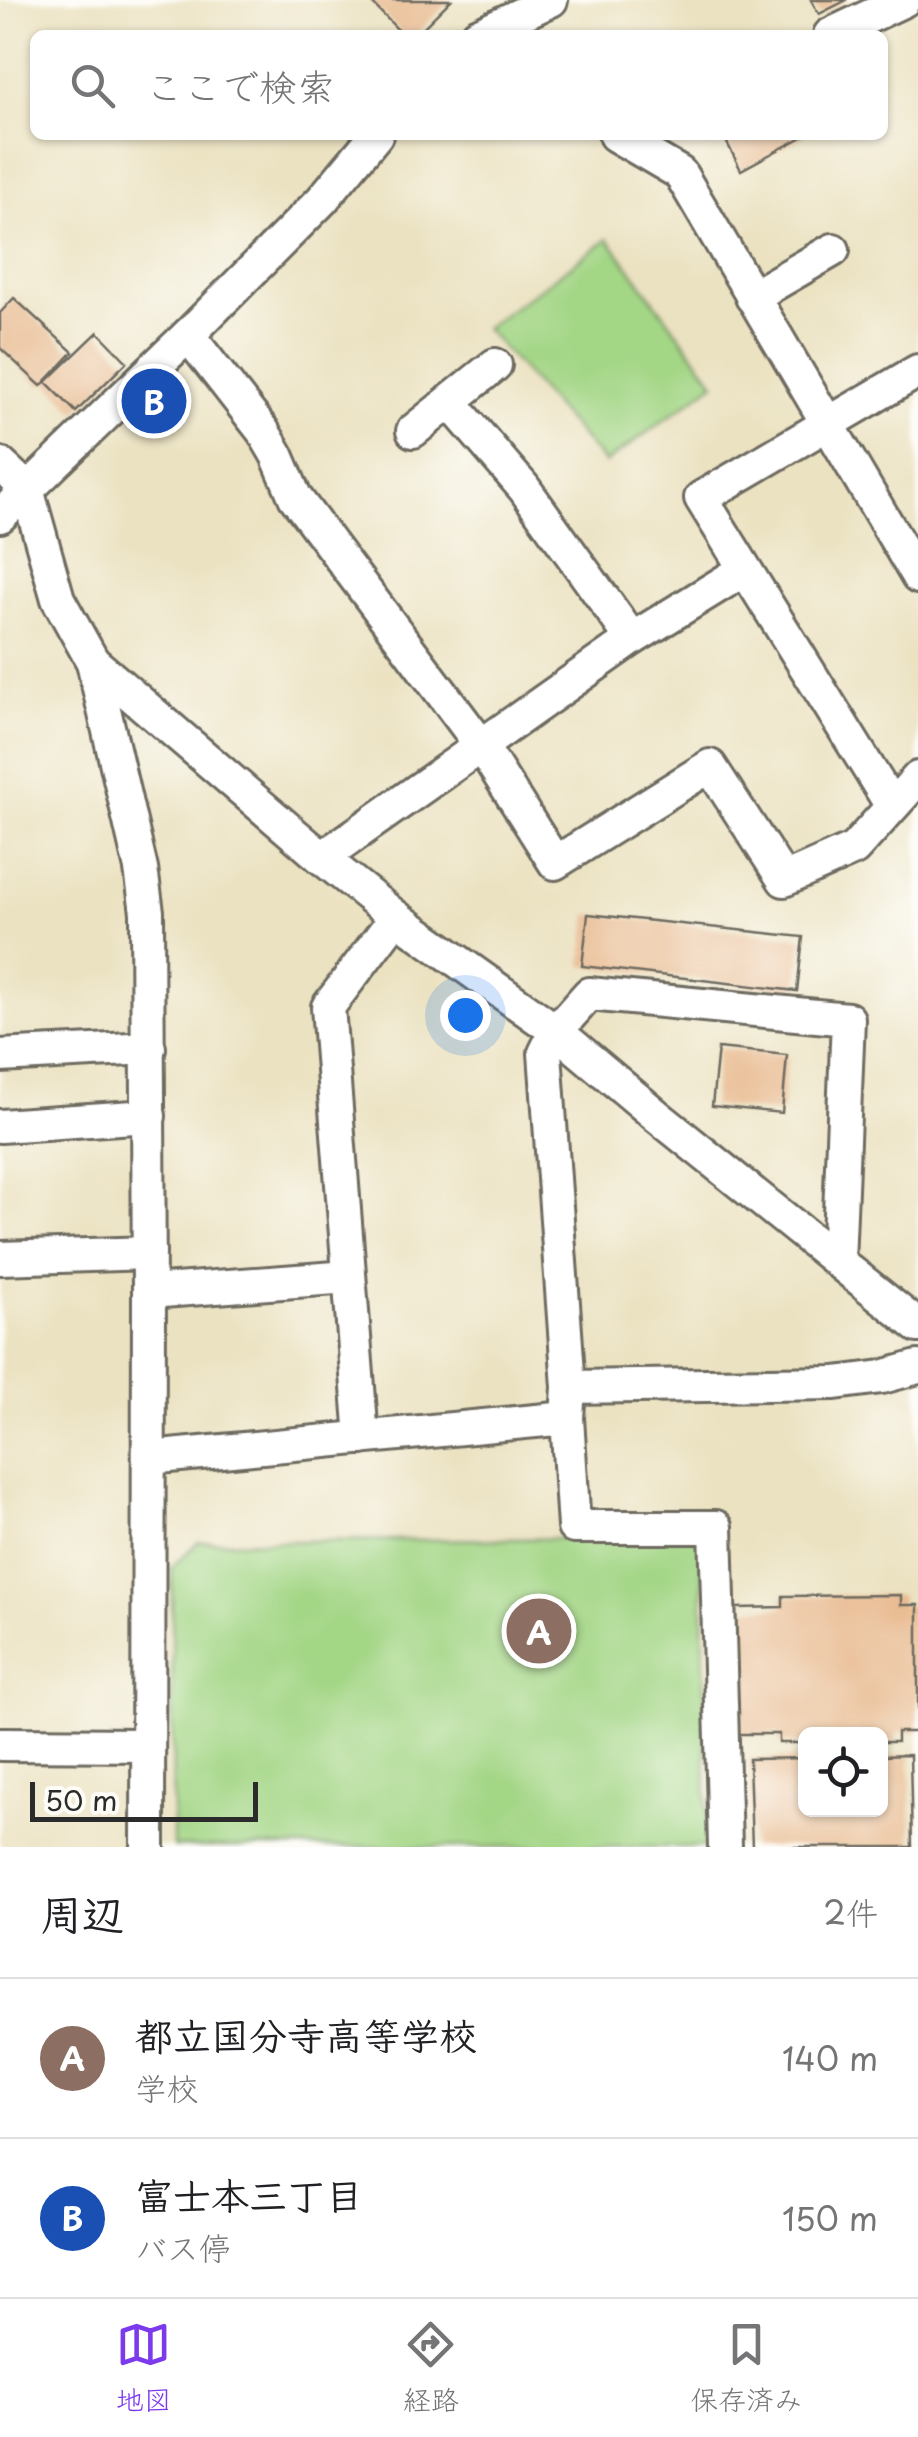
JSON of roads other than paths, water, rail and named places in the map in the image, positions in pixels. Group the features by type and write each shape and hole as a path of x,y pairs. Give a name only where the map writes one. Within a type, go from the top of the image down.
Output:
{"street":[{"path":"521,26 551,0"},
{"path":"841,30 904,0"},
{"path":"0,516 322,200 372,140"},
{"path":"623,140 680,173 918,577"},
{"path":"752,297 832,250"},
{"path":"188,335 263,430 294,497 480,744 555,863 710,766 784,880 854,848 918,778"},
{"path":"413,431 495,364"},
{"path":"892,806 701,498 918,371"},
{"path":"450,402 524,488 632,639"},
{"path":"0,464 27,489 58,599 93,662 141,869 147,912 148,1847"},
{"path":"322,858 632,639 744,570"},
{"path":"93,662 322,858 396,917 556,1032 918,1326"},
{"path":"362,1438 328,1006 396,917"},
{"path":"725,1847 716,1527 574,1527 544,1053 556,1032 589,994 848,1018 838,1262"},
{"path":"0,1056 149,1048"},
{"path":"0,1126 149,1116"},
{"path":"0,1258 149,1253"},
{"path":"149,1292 349,1277"},
{"path":"149,1458 362,1438 568,1402 882,1378 918,1367"},
{"path":"0,1744 148,1745"}],"place":[{"name":"富士本三丁目","path":"154,401"},
{"name":"都立国分寺高等学校","path":"539,1631"}]}
